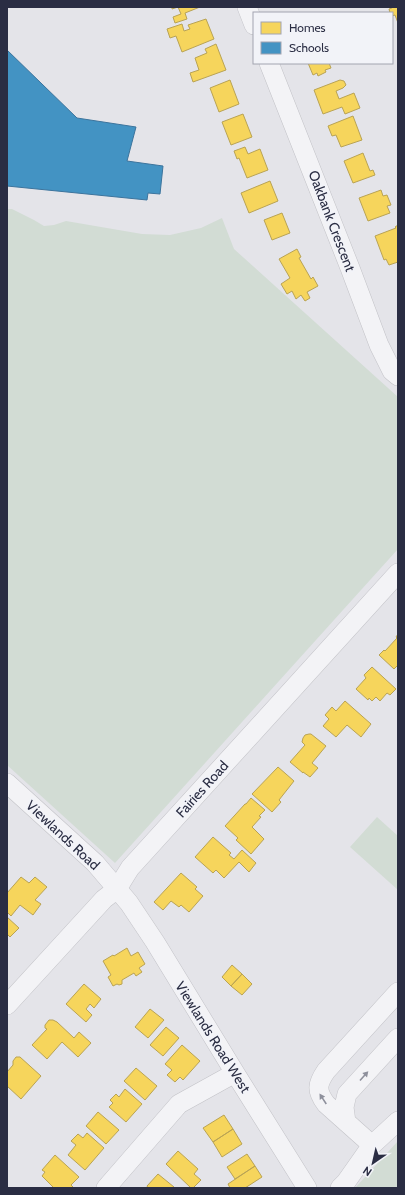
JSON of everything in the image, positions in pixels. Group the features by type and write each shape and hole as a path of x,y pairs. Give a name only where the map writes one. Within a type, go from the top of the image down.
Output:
{"street":[{"path":"247,7 253,22"},
{"name":"Oakbank Crescent","path":"269,64 379,345 392,371 398,376"},
{"name":"Fairies Road","path":"7,1005 104,899 117,889 130,868 398,573"},
{"name":"Viewlands Road","path":"7,783 95,863 117,889"},
{"name":"Viewlands Road West","path":"117,889 129,903 155,942 307,1188"},
{"path":"372,1145 330,1108 322,1099 319,1092 319,1081 398,992"},
{"path":"346,1122 344,1107 347,1094 398,1038"},
{"path":"106,1188 179,1104 235,1073"},
{"path":"340,1188 346,1182 372,1145 398,1121"}],"shaded area":[{"path":"7,209 12,209 44,226 54,225 66,221 142,234 170,235 201,228 222,218 234,249 398,397 398,549 115,863 7,765"},
{"path":"377,817 398,836 398,890 350,847"},
{"path":"398,1141 398,1188 355,1188"}],"building: Homes":[{"path":"178,7 200,7 185,13 187,19 175,23 173,17 181,14"},
{"path":"398,7 398,23 395,15 393,16 393,12 390,12 389,9"},
{"path":"206,19 214,39 182,52 176,36 170,38 167,29 182,24 184,31 190,29 188,25"},
{"path":"216,44 226,70 193,82 190,73 199,70 195,58 207,53 205,49"},
{"path":"308,64 329,64 331,68 325,70 326,72 318,76 317,73 313,75"},
{"path":"230,80 239,104 219,112 210,88"},
{"path":"340,80 344,81 346,85 336,91 339,99 354,93 360,108 345,114 342,107 323,114 314,90"},
{"path":"243,114 252,137 231,145 222,122"},
{"path":"353,116 362,140 341,147 336,135 332,136 328,126"},
{"path":"245,147 248,154 260,149 268,170 247,178 239,158 237,159 234,151"},
{"path":"363,153 370,171 373,170 375,175 353,183 344,161"},
{"path":"270,181 278,201 249,213 241,193"},
{"path":"381,190 383,196 387,195 391,205 387,206 390,213 368,221 359,198"},
{"path":"282,213 290,233 272,240 264,220"},
{"path":"398,225 398,262 389,265 386,259 384,260 375,236 396,228 395,227"},
{"path":"297,249 301,257 299,258 311,279 313,277 318,286 307,292 310,298 305,301 301,295 296,299 292,291 287,294 281,284 290,278 279,259"},
{"path":"398,634 398,665 394,669 379,655 384,650 385,651 397,638 396,637"},
{"path":"372,667 396,689 390,695 387,693 380,701 376,697 372,701 369,698 368,700 356,689 366,678 364,675"},
{"path":"345,701 371,724 361,737 347,725 336,737 323,726 329,719 325,715 332,707 336,711"},
{"path":"309,734 326,746 312,763 318,768 310,777 290,762 305,745 302,742 303,738 305,735"},
{"path":"278,767 294,781 279,800 281,802 272,812 252,794"},
{"path":"251,798 265,810 252,827 264,839 251,854 236,840 238,838 225,826"},
{"path":"213,837 231,853 229,855 234,859 242,850 256,863 249,872 239,862 224,878 216,870 213,873 195,857"},
{"path":"181,873 197,887 195,889 203,896 189,912 181,905 179,907 171,901 163,910 154,902"},
{"path":"21,877 29,883 35,877 47,887 35,900 41,904 33,915 20,905 11,916 7,912 7,893"},
{"path":"7,917 19,928 10,937 7,934"},
{"path":"127,948 131,956 138,952 145,964 139,968 142,972 136,976 134,973 122,980 122,984 113,986 108,977 111,975 103,961"},
{"path":"232,965 242,974 231,986 222,977"},
{"path":"242,974 252,984 242,995 231,986"},
{"path":"84,984 101,999 94,1008 90,1004 86,1009 92,1015 86,1022 66,1004"},
{"path":"150,1009 164,1020 148,1038 135,1027"},
{"path":"49,1020 57,1022 74,1038 79,1032 91,1043 78,1057 62,1042 47,1059 32,1045 47,1029 45,1028 45,1025"},
{"path":"166,1027 179,1038 163,1056 150,1045"},
{"path":"182,1045 200,1061 183,1080 180,1077 175,1082 167,1075 172,1070 165,1064"},
{"path":"16,1057 20,1057 41,1076 21,1099 7,1086 7,1072 13,1065 13,1061"},
{"path":"136,1068 157,1086 145,1100 124,1081"},
{"path":"125,1089 142,1104 126,1122 109,1107 113,1103 110,1100 116,1094 119,1097"},
{"path":"98,1112 119,1130 106,1144 86,1126"},
{"path":"224,1115 233,1129 213,1142 203,1128"},
{"path":"233,1129 242,1144 222,1157 213,1142"},
{"path":"87,1133 104,1148 85,1170 68,1155 76,1145 71,1141 78,1134 83,1138"},
{"path":"178,1151 198,1169 194,1174 201,1180 193,1188 191,1188 166,1164"},
{"path":"247,1154 255,1166 235,1179 227,1167"},
{"path":"55,1155 79,1177 71,1185 73,1187 72,1188 54,1188 42,1176 45,1172 42,1170"},
{"path":"255,1166 262,1177 245,1188 230,1188 228,1184"},
{"path":"158,1174 174,1187 148,1188 147,1186"}],"building: Schools":[{"path":"7,50 77,118 136,127 127,161 163,166 160,194 148,193 147,200 7,186"}]}
